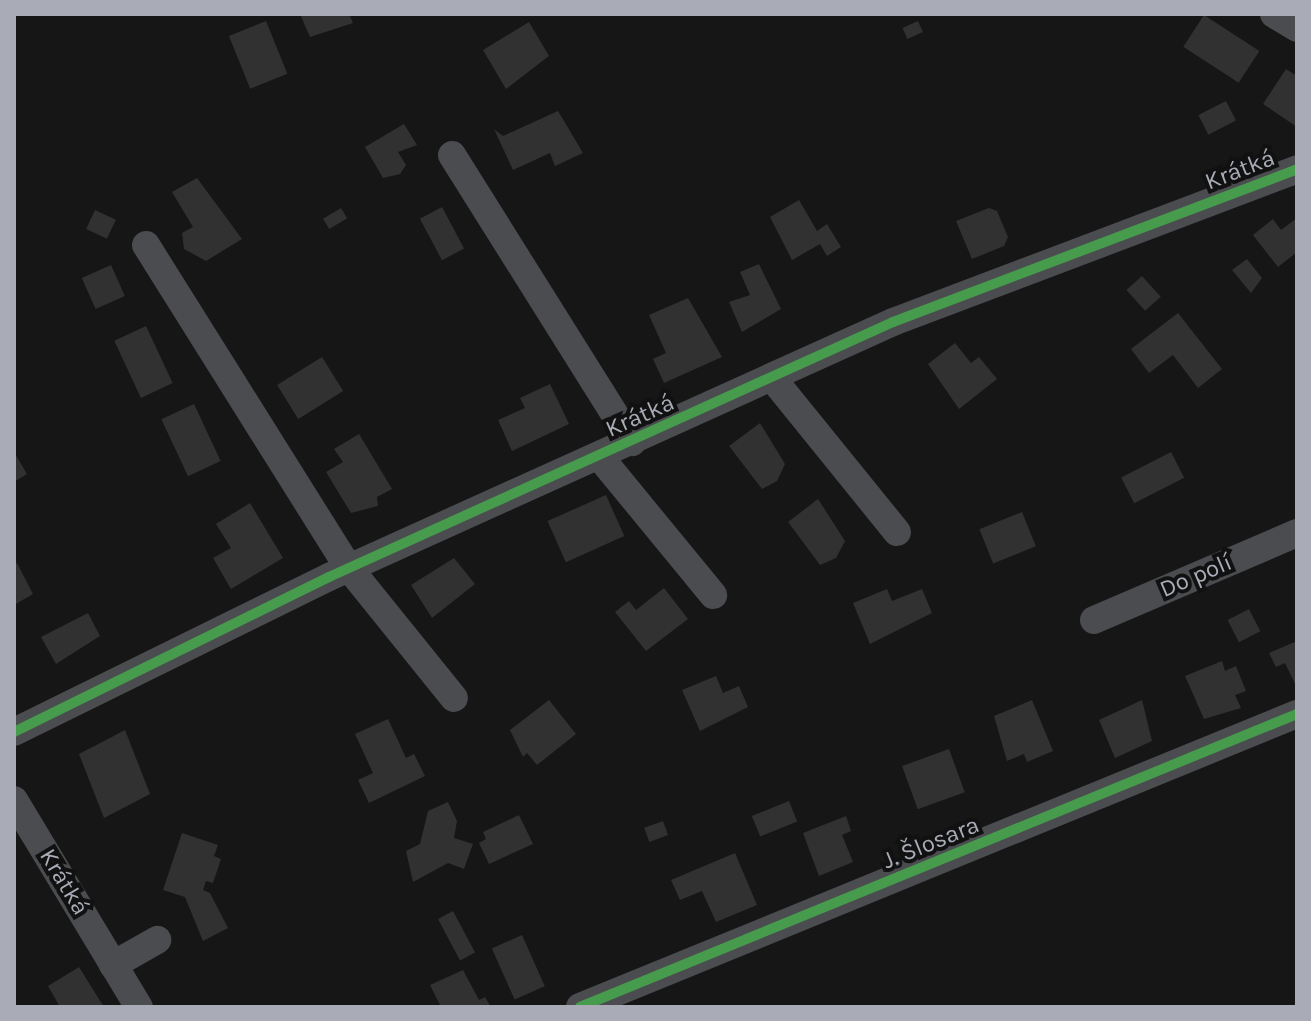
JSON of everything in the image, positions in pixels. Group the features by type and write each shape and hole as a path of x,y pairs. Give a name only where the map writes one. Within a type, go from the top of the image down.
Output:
{"street":[{"path":"1274,14 1297,28"},
{"name":"Krátká","path":"452,155 632,442"},
{"name":"Krátká","path":"14,732 349,568 773,379 893,322 1297,169"},
{"path":"146,245 349,568 454,698"},
{"path":"773,379 897,532"},
{"name":"Krátká","path":"599,456 713,595"},
{"name":"Do polí","path":"1094,620 1297,533"},
{"name":"J. Šlosara","path":"580,1007 1297,714"},
{"name":"Krátká","path":"14,800 139,1007"},
{"path":"113,965 157,940"}],"building":[{"path":"300,14 349,14 353,23 310,37"},
{"path":"1204,15 1259,51 1239,83 1183,47"},
{"path":"266,21 287,74 250,89 229,36"},
{"path":"918,21 923,32 907,39 902,28"},
{"path":"529,22 549,56 506,89 483,50"},
{"path":"1286,69 1297,76 1297,127 1263,104"},
{"path":"1226,101 1236,121 1208,135 1198,115"},
{"path":"558,111 583,153 555,166 550,153 513,170 494,129 503,136"},
{"path":"404,124 417,145 398,152 406,165 400,174 383,178 365,147"},
{"path":"197,178 242,239 206,261 184,249 182,233 193,227 172,192"},
{"path":"799,200 817,231 827,224 841,247 827,256 820,244 792,260 770,217"},
{"path":"442,207 464,248 442,260 420,219"},
{"path":"341,208 347,218 329,229 323,219"},
{"path":"989,208 997,211 1008,237 1004,246 972,259 956,221"},
{"path":"95,210 116,220 107,239 86,229"},
{"path":"1297,218 1297,252 1278,267 1253,235 1273,219 1281,230"},
{"path":"1247,259 1262,278 1251,293 1232,270"},
{"path":"759,264 781,309 742,332 729,302 750,295 740,272"},
{"path":"111,265 125,296 96,309 82,278"},
{"path":"1142,276 1161,297 1145,311 1126,290"},
{"path":"688,298 722,357 664,383 653,359 666,353 649,315"},
{"path":"1178,313 1222,369 1198,388 1173,355 1149,373 1131,349"},
{"path":"146,326 173,383 141,398 114,341"},
{"path":"955,343 971,363 979,357 997,379 959,409 928,364"},
{"path":"322,357 343,391 298,419 277,385"},
{"path":"550,384 569,424 512,451 498,420 525,408 520,398"},
{"path":"194,404 221,461 188,476 161,419"},
{"path":"760,423 785,464 777,481 762,489 729,446"},
{"path":"359,434 392,489 377,497 378,506 351,513 326,472 343,462 334,449"},
{"path":"14,452 27,474 14,482"},
{"path":"1171,452 1184,478 1134,503 1121,477"},
{"path":"606,495 624,536 566,562 548,521"},
{"path":"818,499 845,541 836,558 820,565 788,522"},
{"path":"250,503 283,558 231,589 213,558 231,548 216,524"},
{"path":"1022,512 1036,546 993,564 979,529"},
{"path":"454,558 475,584 432,618 411,585"},
{"path":"17,563 33,594 14,605 14,564"},
{"path":"664,588 688,619 646,651 615,612 629,601 636,610"},
{"path":"887,589 892,601 922,589 932,613 870,644 853,603"},
{"path":"1249,609 1260,631 1239,642 1228,620"},
{"path":"88,613 100,636 56,664 41,637"},
{"path":"1297,641 1297,688 1285,663 1276,667 1269,653"},
{"path":"1222,661 1225,671 1236,666 1246,691 1235,695 1241,708 1204,719 1185,676"},
{"path":"716,676 723,693 739,686 748,707 700,731 682,690"},
{"path":"549,700 576,734 537,765 527,753 523,757 510,730"},
{"path":"1032,700 1053,751 1027,762 1024,754 1007,761 994,716"},
{"path":"1142,700 1152,741 1115,758 1099,720"},
{"path":"388,719 406,758 414,754 425,776 369,803 358,780 373,773 355,734"},
{"path":"125,730 150,794 104,818 79,754"},
{"path":"949,749 965,792 918,809 902,766"},
{"path":"789,801 797,821 760,836 752,816"},
{"path":"448,802 457,821 454,838 473,844 464,869 448,863 413,882 406,851 420,844 428,811"},
{"path":"519,815 533,844 489,864 479,843 486,839 483,832"},
{"path":"846,816 851,831 842,835 853,862 819,876 803,833"},
{"path":"663,821 668,835 649,842 644,828"},
{"path":"182,833 218,845 214,856 221,859 213,883 206,881 203,890 210,893 228,928 203,941 185,897 163,890"},
{"path":"735,853 757,905 716,922 702,891 680,900 671,880"},
{"path":"453,911 475,952 460,960 438,919"},
{"path":"522,935 545,986 515,1000 492,948"},
{"path":"79,967 104,1007 60,1007 48,986"},
{"path":"463,970 479,1000 485,997 491,1007 441,1007 430,985"}],"cycle path":[{"path":"14,732 329,577 893,322 1297,169"},
{"path":"580,1007 1297,714"}]}
